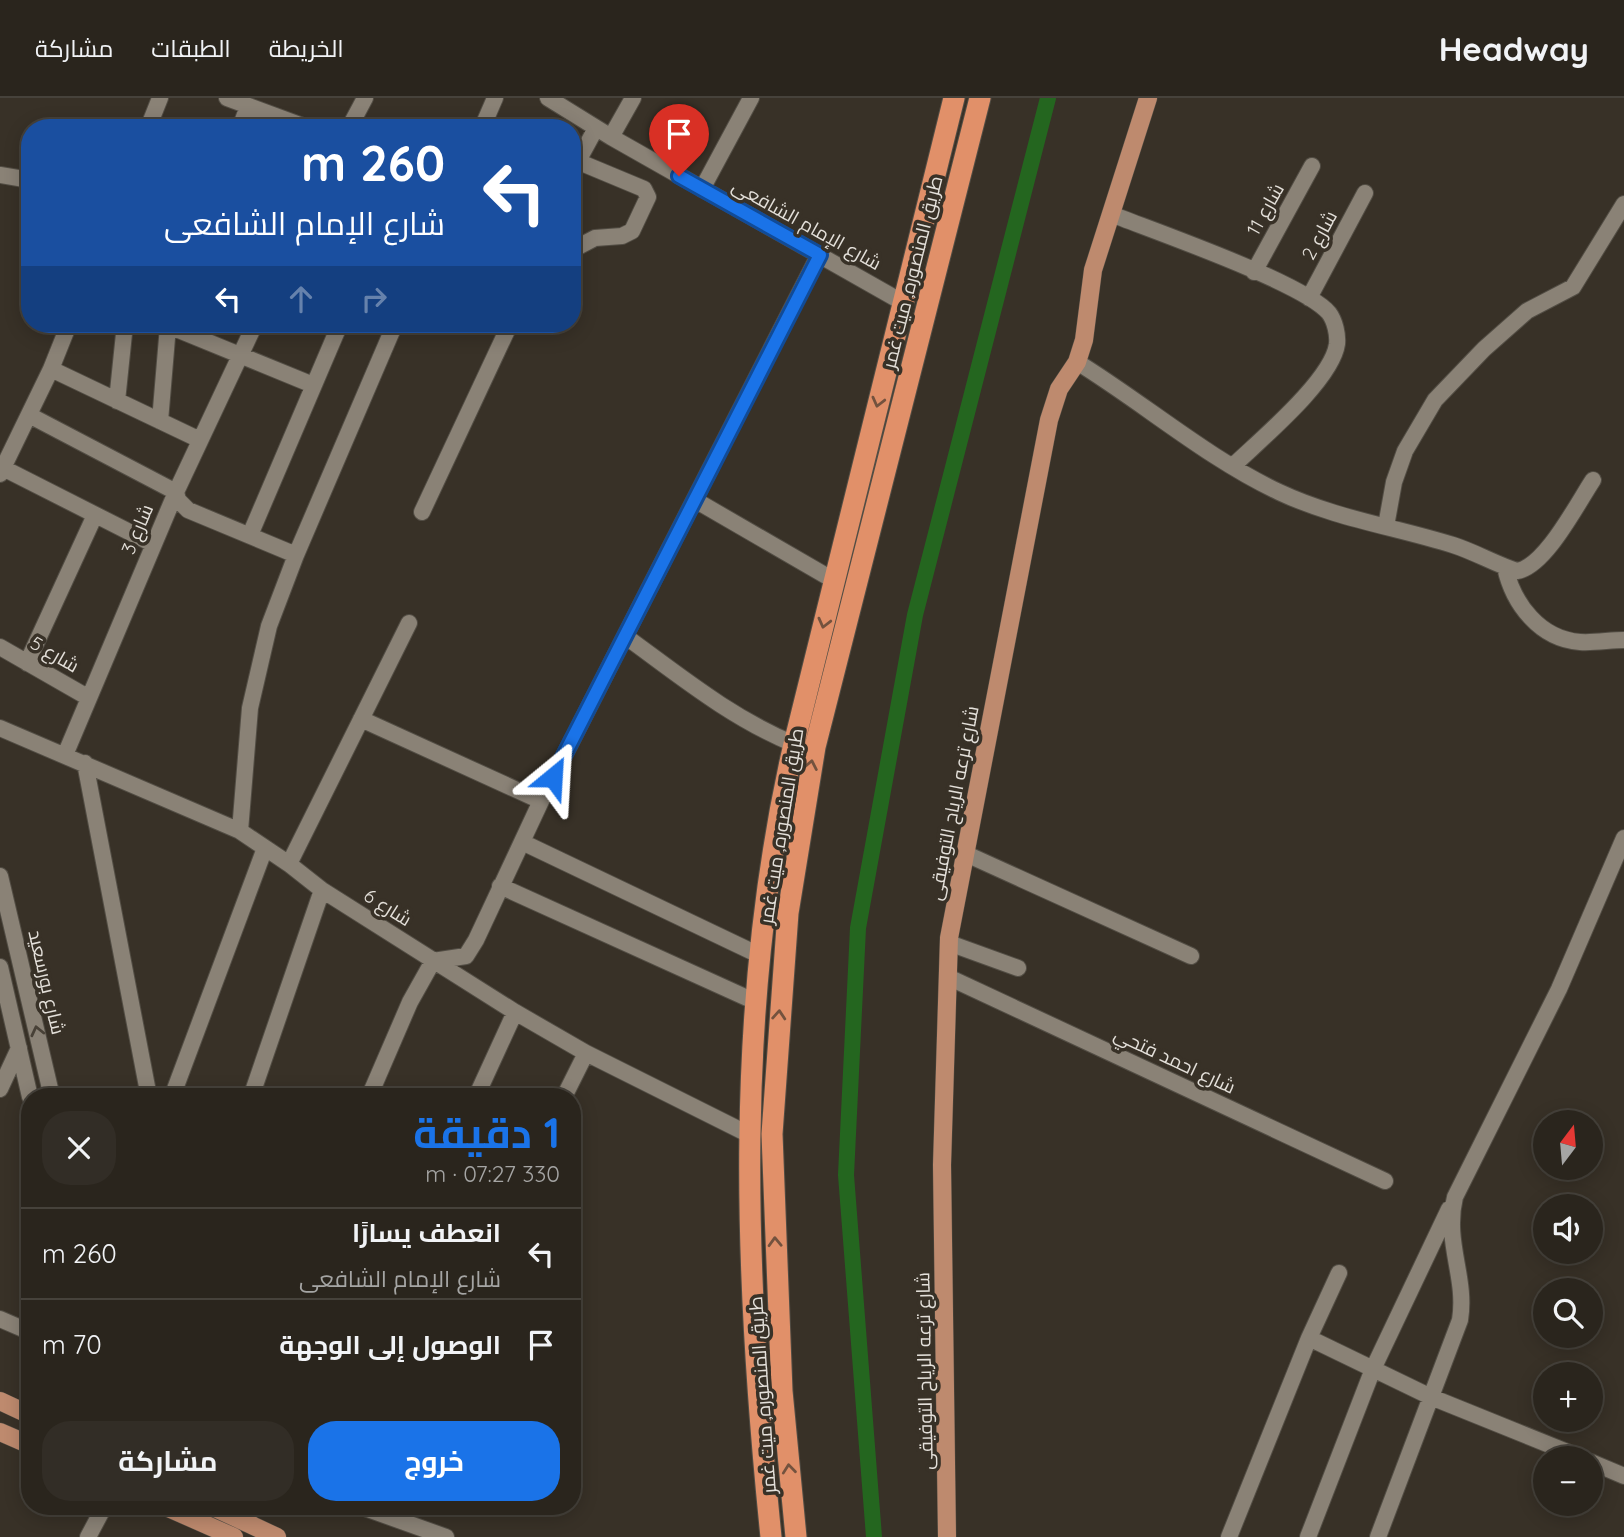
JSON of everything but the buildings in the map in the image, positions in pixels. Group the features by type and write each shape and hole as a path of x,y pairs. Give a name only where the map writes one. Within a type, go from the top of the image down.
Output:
{"highway":[{"name":"طريق المنصوره, ميت غمر","path":"771,1537 756,1389 748,1134 756,1002 773,851 794,744 954,98"},
{"name":"طريق المنصوره, ميت غمر","path":"796,1537 782,1391 772,1134 782,978 807,786 980,98"},
{"path":"748,1134 772,1134"}],"main road":[{"name":"شارع ترعه الرياح التوفيقى","path":"947,1537 942,1165 949,943 964,853 1049,420 1059,389 1077,362 1084,340 1094,270 1148,98"},
{"path":"0,1401 21,1411"},
{"path":"0,1432 21,1441"},
{"path":"184,1515 234,1537"},
{"path":"249,1515 277,1537"}],"street":[{"path":"152,119 160,98"},
{"path":"227,98 283,119"},
{"path":"354,119 365,98"},
{"path":"486,119 495,98"},
{"name":"شارع الإمام الشافعى","path":"548,98 611,137 902,302"},
{"path":"611,137 634,98"},
{"path":"702,189 751,98"},
{"path":"243,119 248,106"},
{"path":"581,151 596,128"},
{"path":"581,162 644,188 648,203 636,227 627,234 595,238 581,245"},
{"name":"شارع 11","path":"1254,272 1312,166"},
{"path":"0,175 21,178"},
{"name":"شارع 2","path":"1309,298 1365,192"},
{"path":"1386,526 1394,482 1405,451 1435,400 1527,312 1573,287 1624,204"},
{"path":"1111,214 1254,272 1309,298 1328,313 1335,324 1337,342 1332,359 1308,392 1234,465"},
{"path":"373,1088 410,1002 433,961 466,956 541,801 820,255"},
{"path":"65,333 51,369 1,471 153,544"},
{"path":"117,401 124,333"},
{"path":"160,421 166,333"},
{"path":"203,333 240,355 313,385"},
{"name":"شارع 3","path":"65,755 153,544 251,333"},
{"path":"250,535 336,333"},
{"path":"240,831 250,709 269,626 296,555 391,333"},
{"path":"422,512 506,333"},
{"path":"1077,362 1134,397 1190,439 1278,491 1316,507 1456,545 1505,567 1524,570 1541,558 1593,480"},
{"path":"51,369 200,440"},
{"path":"29,415 176,492 178,500 188,510 296,555"},
{"path":"695,500 835,581"},
{"path":"27,663 95,515"},
{"path":"1505,567 1517,601 1539,626 1578,642 1624,640"},
{"path":"289,864 409,623"},
{"path":"625,636 726,709 794,744"},
{"name":"شارع 5","path":"0,647 89,698"},
{"path":"361,719 541,801"},
{"name":"شارع 6","path":"0,728 240,831 322,890 515,1012 586,1053 748,1134"},
{"path":"85,764 147,1088"},
{"path":"1307,1537 1373,1369 1423,1259 1559,989 1624,838"},
{"path":"522,842 761,956"},
{"path":"175,1088 265,848"},
{"path":"964,853 1191,957"},
{"name":"شارع بورسعيد","path":"0,876 50,1088"},
{"path":"500,887 756,1002"},
{"path":"254,1088 322,890"},
{"path":"949,943 1018,968"},
{"path":"0,967 5,1008 19,1048 28,1088"},
{"name":"شارع احمد فتحي","path":"948,977 1385,1181"},
{"path":"480,1088 515,1012"},
{"path":"0,1089 19,1048"},
{"path":"568,1088 586,1053"},
{"path":"1378,1537 1460,1320 1463,1304 1450,1230 1455,1197"},
{"path":"1229,1537 1309,1338 1339,1273"},
{"path":"0,1319 21,1328"},
{"path":"1309,1338 1431,1397 1552,1446"},
{"path":"1603,1467 1624,1476"},
{"path":"88,1537 100,1515"},
{"path":"387,1515 446,1537"}],"waterway":[{"path":"874,1537 846,1175 858,928 915,615 1048,98"}],"route":[{"path":"553,777 820,255 679,176"}]}
